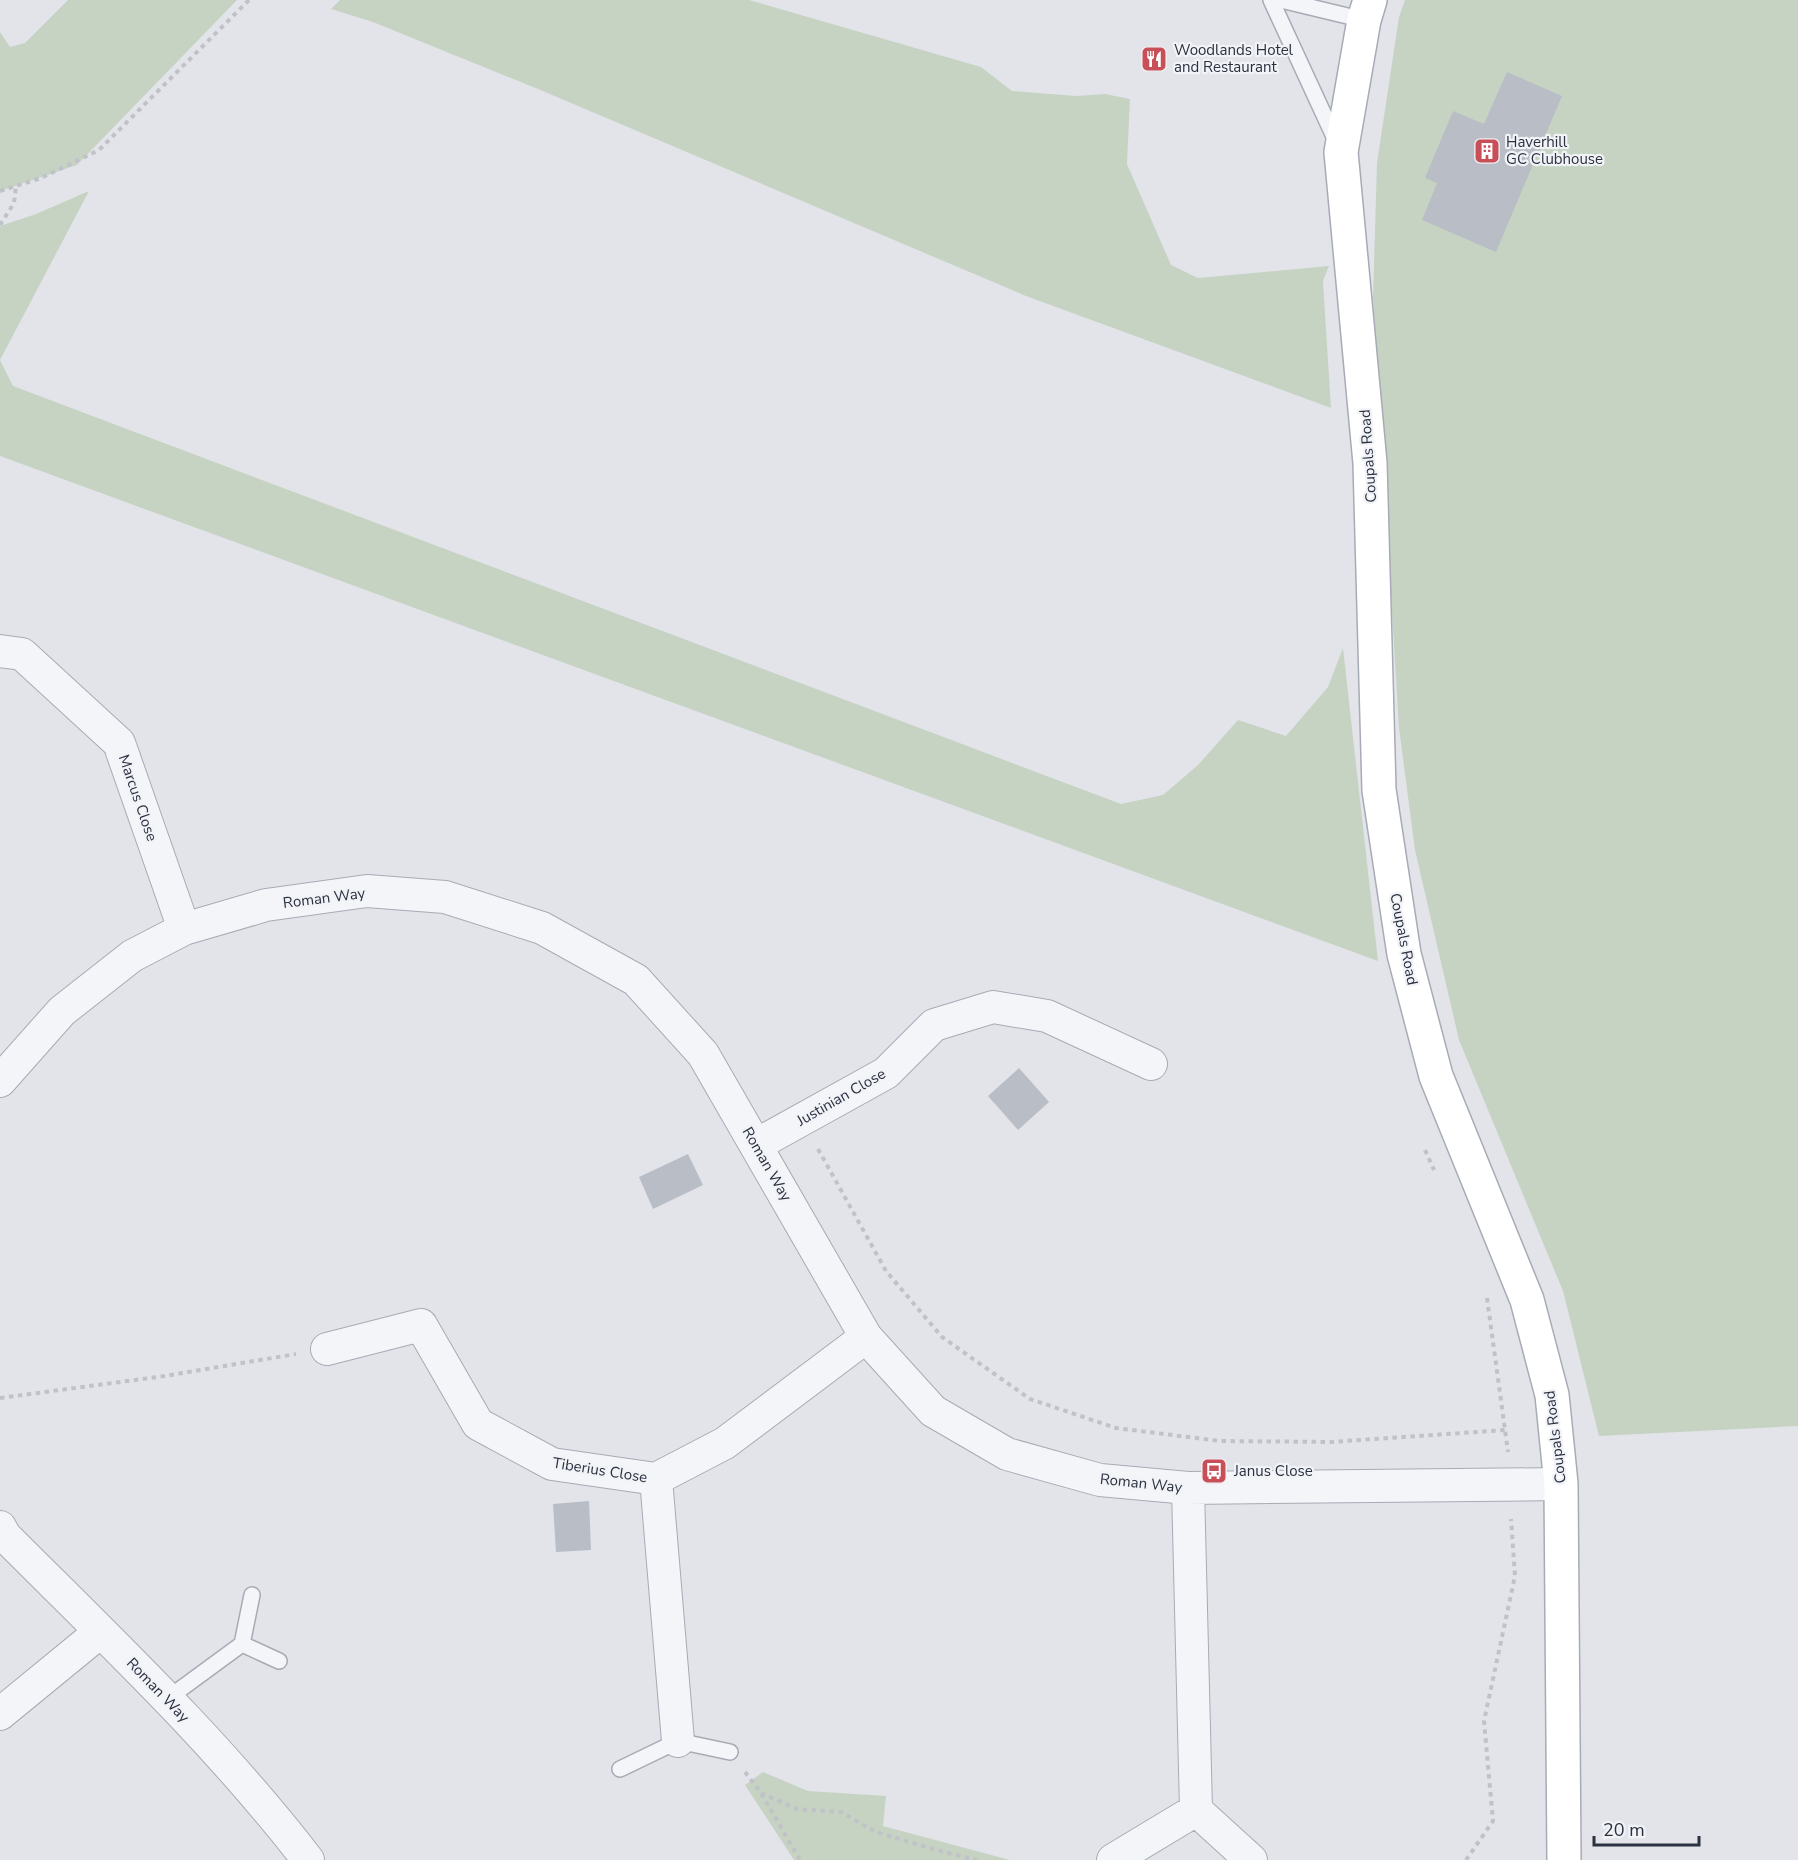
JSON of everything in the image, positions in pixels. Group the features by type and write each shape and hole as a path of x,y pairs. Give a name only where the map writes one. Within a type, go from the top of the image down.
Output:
{"street":[{"name":"Coupals Road","path":"1367,10 1341,152 1371,463 1379,790 1404,954 1436,1076 1527,1300 1552,1395 1561,1484 1563,1860"},
{"name":"Marcus Close","path":"0,651 22,654 119,743 184,930"},
{"name":"Roman Way","path":"0,1081 62,1011 132,956 184,930 266,905 367,891 445,897 542,928 636,980 703,1054 866,1337 933,1410 1007,1454 1100,1480 1188,1488 1561,1484"},
{"name":"Justinian Close","path":"756,1145 886,1073 934,1025 993,1006 1047,1016 1151,1064"},
{"name":"Tiberius Close","path":"327,1349 421,1325 478,1424 552,1464 656,1479 725,1443 866,1337"},
{"name":"Tiberius Close","path":"656,1479 678,1741"},
{"path":"1188,1488 1196,1810 1251,1860"},
{"name":"Roman Way","path":"0,1527 5,1536 167,1699 281,1825 308,1860"},
{"path":"0,1714 100,1632"},
{"path":"1113,1860 1196,1810"}],"lane":[{"path":"1271,0 1341,152"},
{"path":"1281,0 1367,10"},
{"path":"167,1699 242,1644 252,1595"},
{"path":"242,1644 279,1661"},
{"path":"620,1769 678,1741 730,1752"}],"path":[{"path":"0,191 41,178 99,150 249,0"},
{"path":"0,225 14,203 16,186"},
{"path":"801,1120 886,1271 942,1337 1030,1399 1116,1428 1220,1441 1330,1442 1505,1430"},
{"path":"0,1398 165,1377 327,1349"},
{"path":"1466,1860 1493,1821 1484,1721 1515,1576 1508,1483"},
{"path":"730,1752 761,1793 800,1860"},
{"path":"761,1793 797,1809 841,1812 876,1832 977,1860"}],"green space":[{"path":"68,0 237,0 77,165 0,191 0,32 10,47 25,43"},
{"path":"340,0 749,0 981,67 1012,91 1076,96 1105,94 1130,99 1127,164 1171,265 1198,278 1329,266 1323,281 1331,408 1026,296 538,89 373,22 331,9"},
{"path":"1405,0 1798,0 1798,1426 1599,1436 1563,1291 1459,1040 1415,850 1399,728 1373,298 1377,163 1399,17"},
{"path":"89,191 0,360 0,226 36,214"},
{"path":"0,360 13,386 1121,804 1163,795 1198,765 1238,720 1286,736 1328,687 1343,648 1378,961 0,456"},
{"path":"763,1772 808,1791 886,1796 883,1826 1010,1860 794,1860 745,1785"}],"building":[{"name":"Haverhill GC Clubhouse","path":"1507,72 1562,96 1496,252 1422,220 1437,183 1425,178 1453,111 1484,124"},
{"path":"1019,1068 1049,1102 1018,1130 988,1096"},
{"path":"688,1154 703,1185 653,1209 639,1177"},
{"path":"589,1501 591,1550 556,1552 553,1504"}],"place":[{"name":"Woodlands Hotel and Restaurant","path":"1154,59"},
{"name":"Haverhill GC Clubhouse","path":"1487,151"},
{"name":"Janus Close","path":"1214,1471"}]}
